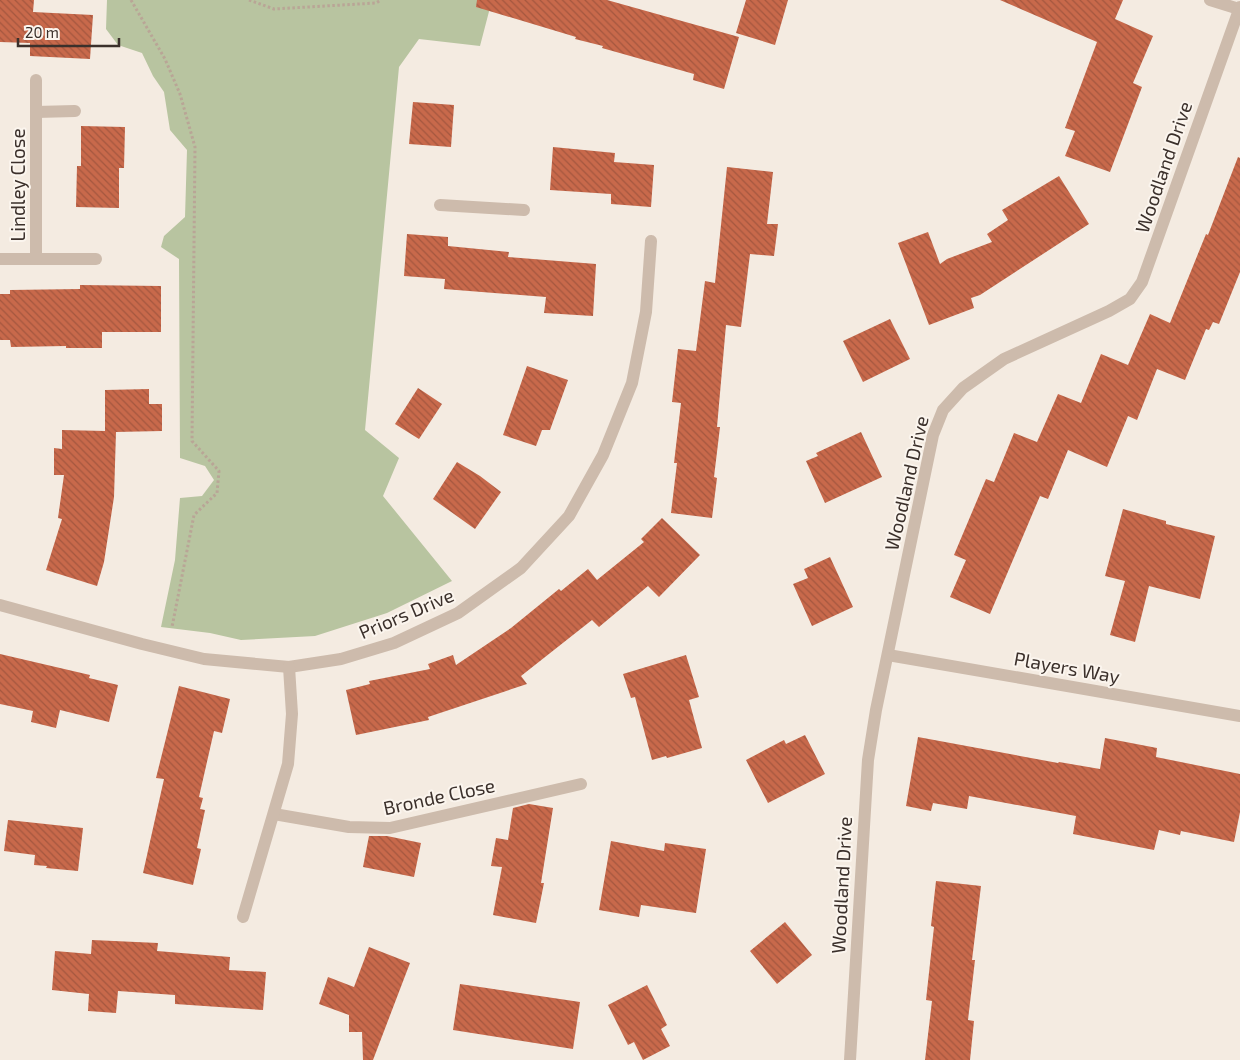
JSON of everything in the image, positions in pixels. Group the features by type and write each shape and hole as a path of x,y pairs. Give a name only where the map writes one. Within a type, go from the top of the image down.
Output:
{"street":[{"name":"Woodland Drive","path":"850,1060 868,760 876,710 933,435 943,410 963,388 1004,359 1109,311 1130,299 1142,282 1240,8 1210,0"},
{"name":"Lindley Close","path":"36,80 36,259"},
{"name":"Lindley Close","path":"36,112 75,111"},
{"path":"440,205 524,210"},
{"name":"Priors Drive","path":"0,605 204,659 289,666 341,659 394,642 458,613 521,568 569,516 603,455 632,383 646,312 652,241"},
{"name":"Lindley Close","path":"0,259 96,259"},
{"name":"Players Way","path":"888,655 1240,716"},
{"path":"243,918 288,764 292,714 289,666"},
{"name":"Bronde Close","path":"274,814 349,827 390,828 581,784"}],"path":[{"path":"131,0 165,59 180,94 195,147 192,441 219,471 217,493 194,515 167,650"},
{"path":"249,0 274,9 376,3 381,0"}],"green space":[{"path":"107,0 492,0 480,46 419,39 399,67 365,430 399,458 383,496 452,581 387,613 315,636 241,640 210,633 161,627 175,560 180,498 202,496 214,480 205,466 180,458 179,259 161,247 164,236 185,217 187,150 170,130 164,92 153,76 142,53 118,45 106,29"}],"building":[{"path":"0,0 34,0 33,12 93,15 90,59 30,56 30,43 0,42"},
{"path":"477,0 607,0 739,37 724,89 693,80 694,74 602,48 603,46 575,39 576,37 476,7"},
{"path":"746,0 788,0 775,45 736,33"},
{"path":"1000,0 1123,0 1115,19 1153,36 1133,83 1142,87 1110,172 1065,156 1075,131 1065,128 1097,42"},
{"path":"413,102 454,105 451,147 409,144"},
{"path":"81,126 125,127 124,168 119,168 119,208 76,207 77,166 81,166"},
{"path":"553,147 615,153 614,162 654,165 651,207 611,204 611,194 550,190"},
{"path":"1238,157 1240,158 1240,272 1219,324 1213,322 1209,330 1206,329 1185,380 1157,369 1137,420 1128,416 1107,467 1068,450 1048,499 1040,496 990,614 950,597 966,560 954,555 986,479 994,482 1014,433 1037,442 1058,394 1081,403 1101,354 1128,365 1150,314 1170,323 1206,234 1208,235"},
{"path":"727,167 773,172 767,224 778,224 774,256 750,254 741,327 726,325 717,427 720,427 714,477 717,478 712,518 671,513 677,463 674,463 681,403 672,402 678,349 696,351 705,281 715,283"},
{"path":"1059,176 1089,224 980,295 971,298 974,308 929,325 898,243 928,232 940,264 947,259 992,242 987,234 1008,220 1002,210"},
{"path":"407,234 448,237 448,246 509,252 508,257 596,264 593,316 544,313 546,297 444,289 445,279 404,276"},
{"path":"80,285 161,286 161,332 102,332 102,348 66,348 66,346 11,347 10,340 0,340 0,294 10,294 10,290 80,289"},
{"path":"890,319 910,359 863,382 843,341"},
{"path":"527,366 568,380 550,430 542,430 536,446 503,435"},
{"path":"418,388 442,404 419,439 395,424"},
{"path":"149,389 149,404 162,404 162,431 116,432 114,497 104,562 97,586 46,570 62,519 58,518 64,475 54,475 54,448 62,449 62,430 105,431 105,390"},
{"path":"861,432 882,477 825,503 806,461 818,456 816,453"},
{"path":"457,462 501,492 475,529 433,499"},
{"path":"1123,509 1166,521 1166,524 1215,536 1200,599 1149,586 1135,642 1110,635 1125,581 1105,576"},
{"path":"662,518 700,555 659,597 648,586 599,627 592,620 521,676 527,684 428,717 429,720 356,735 346,690 370,684 369,681 430,669 428,664 453,655 456,665 511,628 559,589 561,591 588,569 597,580 644,542 641,539"},
{"path":"830,557 853,607 812,626 793,584 808,578 804,569"},
{"path":"0,654 90,675 89,678 118,685 109,722 60,710 56,728 31,722 33,711 0,704"},
{"path":"686,655 699,697 689,700 702,748 667,758 666,756 652,760 635,697 631,698 623,674"},
{"path":"179,686 230,699 222,733 214,731 199,797 203,798 200,809 205,810 197,848 201,849 193,885 143,873 164,779 156,778"},
{"path":"805,735 825,774 768,803 746,760 784,740 786,744"},
{"path":"918,737 1100,769 1105,738 1157,748 1156,757 1240,774 1240,812 1234,842 1181,831 1180,835 1159,830 1154,850 1073,834 1076,816 969,796 967,809 933,803 931,811 906,806"},
{"path":"529,804 553,808 541,883 544,883 536,923 493,915 502,867 491,866 496,838 508,840 513,808"},
{"path":"8,820 83,828 78,871 34,865 35,855 4,851"},
{"path":"369,836 387,836 421,843 414,877 363,867"},
{"path":"611,841 664,851 665,843 706,849 696,913 641,905 639,917 599,910"},
{"path":"936,881 981,886 972,960 975,960 968,1020 974,1021 970,1060 925,1060 932,1001 926,1000 934,927 931,926"},
{"path":"785,922 812,955 777,984 750,951"},
{"path":"92,940 158,943 157,951 230,957 229,970 266,972 263,1010 175,1004 175,995 118,991 116,1013 88,1011 89,994 52,990 55,951 91,954"},
{"path":"369,947 410,963 373,1060 363,1060 362,1032 349,1032 349,1015 319,1004 328,977 354,987"},
{"path":"460,984 580,1002 573,1049 453,1030"},
{"path":"647,985 667,1025 661,1029 670,1046 643,1060 634,1042 628,1045 608,1005"}]}
